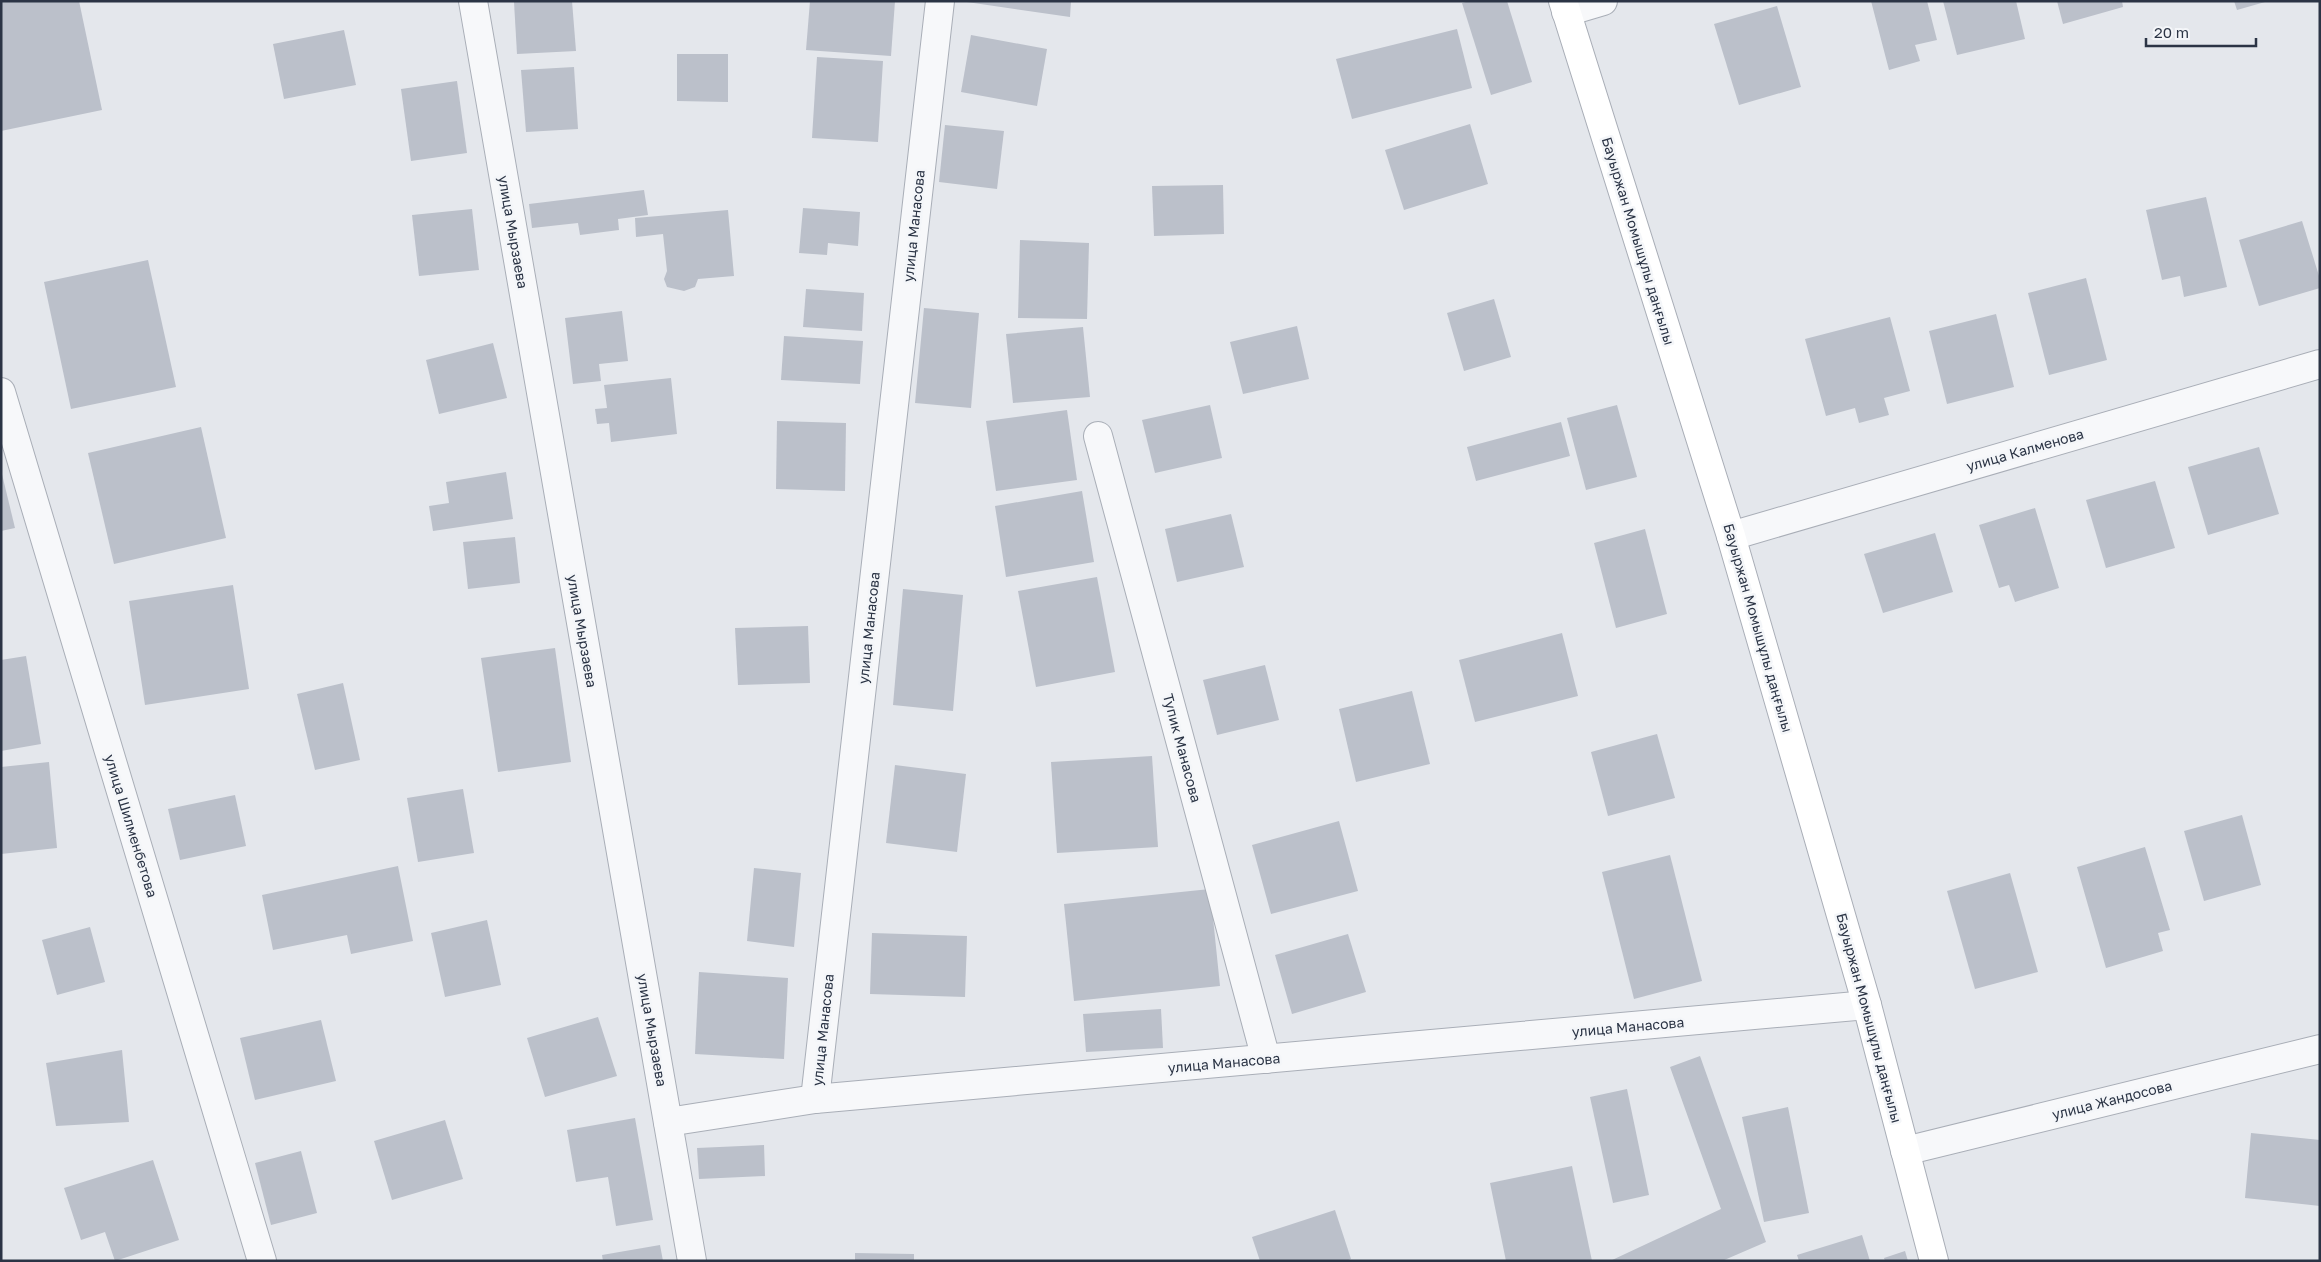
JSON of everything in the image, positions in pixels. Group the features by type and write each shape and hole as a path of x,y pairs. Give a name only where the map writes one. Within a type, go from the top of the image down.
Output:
{"main road":[{"name":"Бауыржан Момышұлы даңғылы","path":"1565,7 1731,536 1868,1005 1904,1151 1934,1261"}],"street":[{"name":"улица Мырзаева","path":"473,1 692,1261"},
{"name":"улица Манасова","path":"940,1 815,1099 1868,1005"},
{"path":"1565,7 1603,1"},
{"name":"улица Калменова","path":"1731,536 2320,364"},
{"name":"улица Шилменбетова","path":"1,392 262,1261"},
{"name":"Тупик Манасова","path":"1098,436 1266,1059"},
{"name":"улица Жандосова","path":"1904,1151 2320,1049"},
{"path":"668,1122 815,1099"}],"building":[{"path":"1,1 79,1 102,110 1,131"},
{"path":"572,1 576,51 517,54 514,2"},
{"path":"810,1 895,1 891,56 806,50"},
{"path":"960,1 1071,1 1070,17"},
{"path":"1470,1 1507,1 1532,82 1491,95 1462,3"},
{"path":"1871,1 1927,1 1937,40 1915,45 1920,61 1889,70"},
{"path":"1943,1 2016,1 2025,39 1957,55"},
{"path":"2057,1 2122,1 2123,7 2063,24"},
{"path":"2234,1 2265,1 2265,2 2237,10"},
{"path":"1777,6 1801,87 1739,105 1714,24"},
{"path":"1457,29 1472,88 1352,119 1336,59"},
{"path":"344,30 356,85 284,99 273,44"},
{"path":"971,35 1047,49 1037,106 961,92"},
{"path":"677,54 728,54 728,102 677,101"},
{"path":"817,57 883,61 878,142 812,138"},
{"path":"574,67 578,129 526,132 521,70"},
{"path":"457,81 467,153 411,161 401,89"},
{"path":"1470,124 1488,184 1404,210 1385,150"},
{"path":"945,125 1004,131 997,189 939,182"},
{"path":"1223,185 1224,234 1154,236 1152,186"},
{"path":"644,190 648,215 618,219 619,230 580,235 578,223 532,228 529,204"},
{"path":"2206,197 2227,287 2184,297 2180,276 2162,280 2146,210"},
{"path":"803,208 860,212 858,246 828,243 827,255 799,253"},
{"path":"472,209 479,270 419,276 412,215"},
{"path":"728,210 734,276 698,279 695,287 684,291 667,287 664,279 667,271 663,234 636,237 635,218"},
{"path":"2302,221 2320,279 2320,288 2259,306 2239,240"},
{"path":"1020,240 1089,243 1087,319 1018,318"},
{"path":"148,260 176,387 71,409 44,282"},
{"path":"2086,278 2107,360 2049,375 2028,293"},
{"path":"806,289 864,293 862,331 803,327"},
{"path":"1494,299 1511,357 1464,371 1447,313"},
{"path":"924,308 979,313 971,408 915,403"},
{"path":"622,311 628,361 599,364 601,381 573,384 565,318"},
{"path":"1996,314 2014,387 1947,404 1929,331"},
{"path":"1890,317 1910,391 1884,398 1889,415 1859,423 1855,408 1826,416 1805,339"},
{"path":"1297,326 1309,379 1243,394 1230,342"},
{"path":"1083,327 1090,397 1013,403 1006,334"},
{"path":"784,336 863,341 860,384 781,380"},
{"path":"493,343 507,398 439,414 426,360"},
{"path":"671,378 677,434 611,442 609,423 597,424 595,409 607,408 604,385"},
{"path":"1210,405 1222,458 1155,473 1142,420"},
{"path":"1617,405 1637,477 1586,490 1567,418"},
{"path":"1067,410 1077,480 996,491 986,421"},
{"path":"777,421 846,423 845,491 776,489"},
{"path":"1561,422 1570,456 1476,481 1467,447"},
{"path":"201,427 226,538 114,564 88,453"},
{"path":"2259,447 2279,514 2208,535 2188,467"},
{"path":"1,470 15,528 1,531"},
{"path":"506,472 513,519 433,531 429,506 449,503 446,482"},
{"path":"2155,481 2175,548 2106,568 2086,500"},
{"path":"1082,491 1094,562 1006,577 995,506"},
{"path":"2035,508 2059,588 2015,602 2009,585 1999,588 1979,525"},
{"path":"1231,514 1244,567 1177,582 1165,529"},
{"path":"1645,529 1667,614 1616,628 1594,543"},
{"path":"1935,533 1953,592 1883,613 1864,554"},
{"path":"515,537 520,583 468,589 463,542"},
{"path":"1097,577 1115,672 1036,687 1018,591"},
{"path":"233,585 249,689 145,705 129,601"},
{"path":"903,589 963,595 953,711 893,705"},
{"path":"808,626 810,683 738,685 735,628"},
{"path":"1562,633 1578,696 1475,722 1459,660"},
{"path":"555,648 571,762 498,772 481,658"},
{"path":"26,656 41,744 1,751 1,660"},
{"path":"1265,665 1279,720 1217,735 1203,680"},
{"path":"343,683 360,760 315,770 297,694"},
{"path":"1412,691 1430,764 1356,782 1339,709"},
{"path":"1657,734 1675,798 1608,816 1591,752"},
{"path":"1152,756 1158,847 1057,853 1051,762"},
{"path":"49,762 57,848 1,854 1,767"},
{"path":"895,765 966,774 957,852 886,843"},
{"path":"463,789 474,853 418,862 407,798"},
{"path":"235,795 246,846 180,860 168,809"},
{"path":"2242,815 2261,885 2204,901 2184,831"},
{"path":"1339,821 1358,891 1271,914 1252,845"},
{"path":"2145,847 2170,930 2158,933 2163,951 2106,968 2077,867"},
{"path":"1670,855 1702,981 1634,999 1602,872"},
{"path":"398,866 413,941 351,954 347,935 273,950 262,895"},
{"path":"754,868 801,873 794,947 747,941"},
{"path":"2010,873 2038,972 1975,989 1947,891"},
{"path":"1210,889 1220,986 1074,1001 1064,904"},
{"path":"487,920 501,985 445,997 431,933"},
{"path":"90,927 105,982 57,995 42,940"},
{"path":"872,933 967,936 965,997 870,994"},
{"path":"1348,934 1366,992 1292,1014 1275,955"},
{"path":"699,972 788,978 784,1059 695,1054"},
{"path":"1161,1009 1163,1048 1086,1052 1083,1014"},
{"path":"598,1017 617,1076 545,1097 527,1038"},
{"path":"321,1020 336,1081 255,1100 240,1038"},
{"path":"122,1050 129,1122 56,1126 46,1063"},
{"path":"1700,1056 1766,1242 1722,1261 1610,1261 1721,1209 1670,1067"},
{"path":"1627,1089 1649,1195 1613,1203 1590,1097"},
{"path":"1788,1107 1809,1213 1764,1222 1742,1117"},
{"path":"635,1118 653,1220 616,1226 608,1177 576,1182 567,1130"},
{"path":"445,1120 463,1179 392,1200 374,1141"},
{"path":"2251,1133 2320,1140 2320,1206 2245,1198"},
{"path":"764,1145 765,1176 699,1179 697,1148"},
{"path":"301,1151 317,1213 271,1225 255,1163"},
{"path":"153,1160 179,1240 115,1261 105,1232 81,1240 64,1188"},
{"path":"1572,1166 1592,1261 1506,1261 1490,1183"},
{"path":"1335,1210 1351,1259 1346,1261 1260,1261 1252,1237"},
{"path":"1862,1235 1870,1261 1799,1261 1797,1255"},
{"path":"660,1245 663,1261 603,1261 602,1255"},
{"path":"1905,1251 1908,1261 1885,1261 1884,1258"},
{"path":"855,1253 914,1254 914,1261 855,1261"}]}
